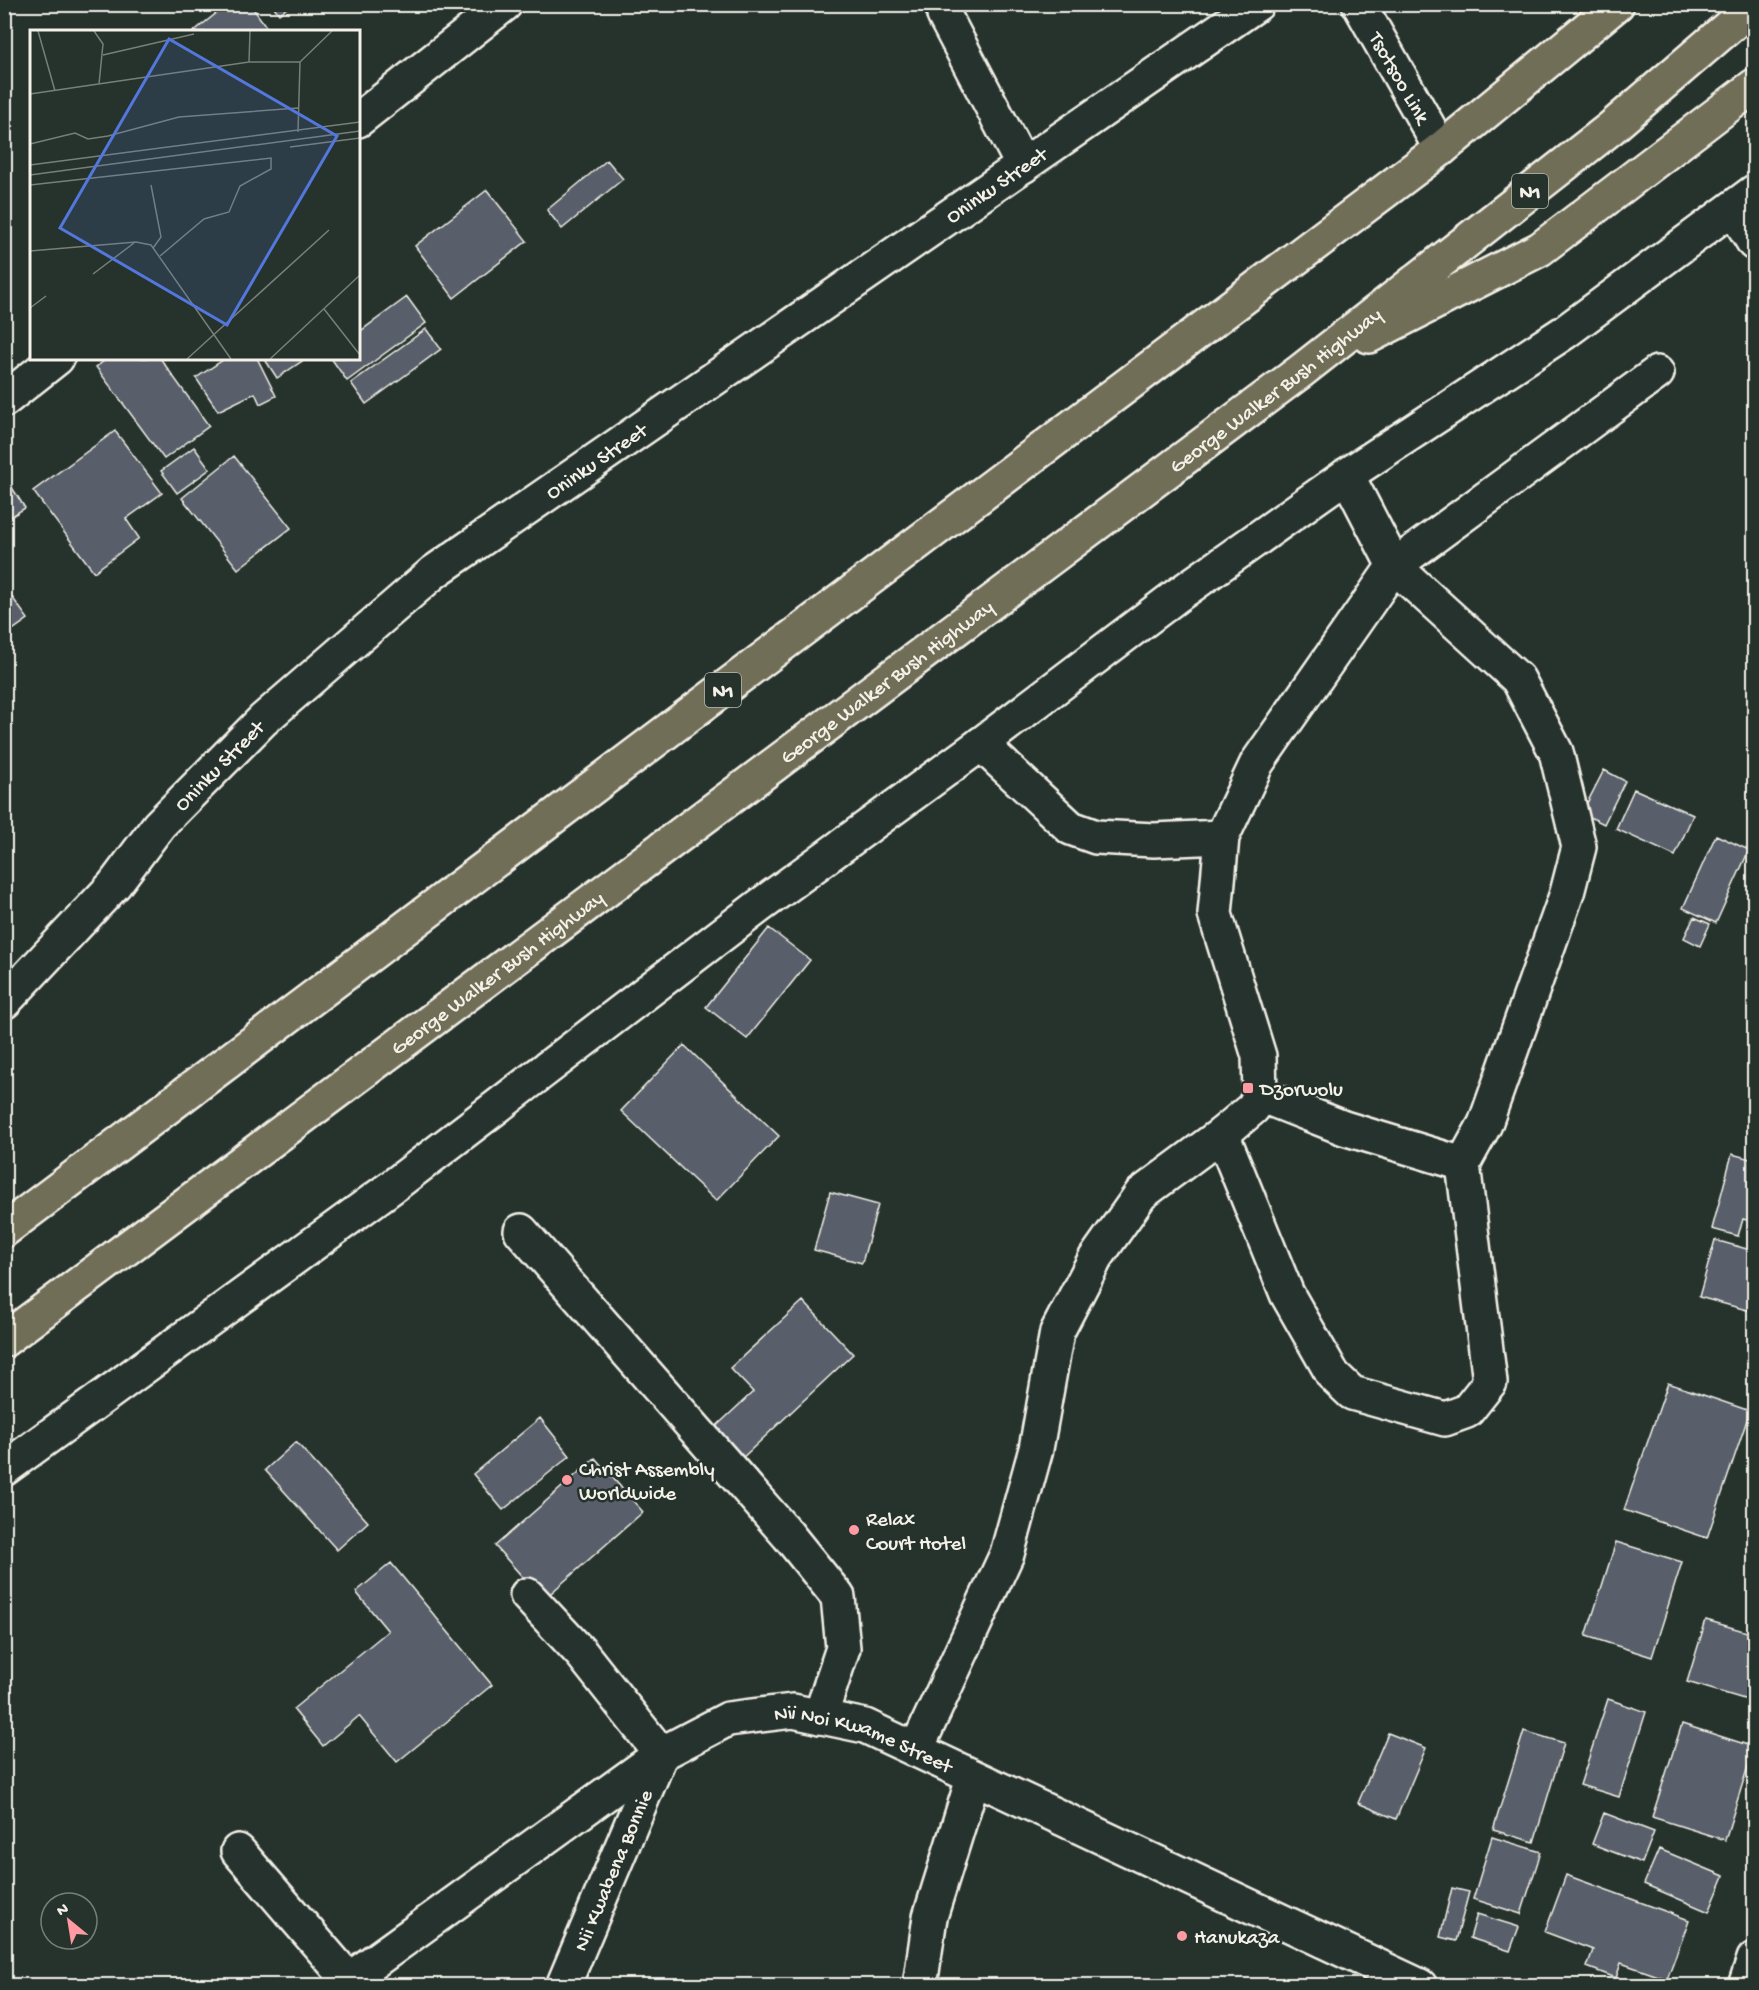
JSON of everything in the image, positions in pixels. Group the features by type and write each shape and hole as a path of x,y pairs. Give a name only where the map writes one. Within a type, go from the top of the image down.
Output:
{"highway":[{"name":"N1","path":"4,1230 1441,149 1617,4"},
{"name":"George Walker Bush Highway","path":"4,1340 1300,371 1611,128 1755,5"},
{"path":"1300,371 1540,249 1755,86"}],"street":[{"path":"360,118 505,4"},
{"name":"Oninku Street","path":"4,1002 114,885 159,825 255,728 434,572 1257,4"},
{"name":"Tsotsoo Link","path":"1359,4 1441,149"},
{"path":"944,15 1023,166"},
{"path":"4,1469 393,1186 758,907 981,744 1175,597 1347,475 1565,332 1744,200 1755,243"},
{"path":"4,400 54,360"},
{"path":"916,1750 1007,1554 1036,1449 1057,1332 1095,1259 1141,1194 1222,1134 1253,1108 1260,1095 1259,1056 1215,914 1222,837 1257,764 1394,566 1657,373"},
{"path":"1222,1134 1287,1294 1333,1375 1352,1393 1445,1419 1467,1411 1490,1382 1463,1164 1489,1113 1567,893 1579,846 1556,752 1518,679 1394,566 1347,475"},
{"path":"981,744 1071,828 1096,837 1154,840 1222,837"},
{"path":"1260,1095 1344,1128 1463,1164"},
{"path":"521,1231 788,1535 838,1597 843,1648 820,1717"},
{"path":"527,1595 582,1654 661,1754"},
{"name":"Nii Noi Kwame Street","path":"344,1983 661,1754 728,1719 793,1711 865,1726 973,1779 1420,1986"},
{"name":"Nii Kwabena Bonnie","path":"563,1986 661,1754"},
{"path":"920,1986 930,1917 973,1779"},
{"path":"238,1851 344,1983"},
{"path":"1745,1986 1755,1959"}],"building":[{"path":"228,4 250,4 269,30 196,30"},
{"path":"272,4 292,4 279,14"},
{"path":"607,160 623,179 562,229 547,210"},
{"path":"487,190 527,241 454,298 415,246"},
{"path":"407,297 426,323 347,381 332,360 360,360 360,332"},
{"path":"426,329 441,349 366,404 351,383"},
{"path":"105,360 161,360 209,426 164,459 96,367"},
{"path":"223,360 258,360 276,396 260,404 255,393 218,411 196,378"},
{"path":"265,360 304,360 277,378"},
{"path":"115,431 162,493 126,519 139,538 94,572 33,491"},
{"path":"194,447 210,469 177,493 161,471"},
{"path":"234,456 291,528 238,569 182,498"},
{"path":"4,475 25,508 4,521"},
{"path":"4,586 28,619 4,636"},
{"path":"1604,770 1625,781 1604,824 1582,813"},
{"path":"1634,789 1693,815 1675,856 1616,829"},
{"path":"1716,835 1749,850 1716,923 1683,908"},
{"path":"1694,917 1710,924 1700,946 1684,938"},
{"path":"769,928 810,960 747,1039 706,1007"},
{"path":"684,1045 779,1136 716,1201 621,1111"},
{"path":"1732,1154 1754,1160 1754,1222 1743,1219 1738,1236 1712,1229"},
{"path":"830,1192 878,1205 862,1263 814,1250"},
{"path":"1715,1240 1754,1251 1754,1312 1699,1297"},
{"path":"803,1301 853,1354 738,1462 710,1432 753,1392 730,1368"},
{"path":"1668,1383 1750,1411 1707,1538 1624,1510"},
{"path":"540,1418 570,1456 503,1510 473,1474"},
{"path":"296,1442 368,1522 337,1550 265,1470"},
{"path":"595,1458 643,1512 543,1600 495,1546"},
{"path":"1616,1542 1682,1562 1652,1657 1586,1636"},
{"path":"391,1563 492,1685 397,1762 359,1716 323,1746 293,1709 388,1631 356,1592"},
{"path":"1706,1620 1754,1634 1754,1702 1687,1682"},
{"path":"1608,1699 1646,1712 1619,1797 1580,1785"},
{"path":"1682,1724 1754,1747 1725,1840 1652,1817"},
{"path":"1524,1731 1564,1743 1534,1842 1493,1830"},
{"path":"1388,1733 1426,1748 1396,1819 1358,1803"},
{"path":"1604,1813 1654,1832 1642,1863 1592,1844"},
{"path":"1492,1837 1541,1852 1521,1914 1473,1899"},
{"path":"1659,1849 1724,1876 1709,1912 1644,1884"},
{"path":"1566,1875 1689,1920 1667,1979 1621,1963 1616,1978 1587,1967 1593,1950 1545,1932"},
{"path":"1452,1888 1469,1892 1456,1941 1440,1937"},
{"path":"1477,1914 1519,1927 1510,1951 1470,1938"}],"place":[{"name":"Dzorwolu","path":"1248,1088"},
{"name":"Christ Assembly Worldwide","path":"567,1480"},
{"name":"Relax Court Hotel","path":"854,1530"},
{"name":"Hanukaza","path":"1182,1936"}]}
